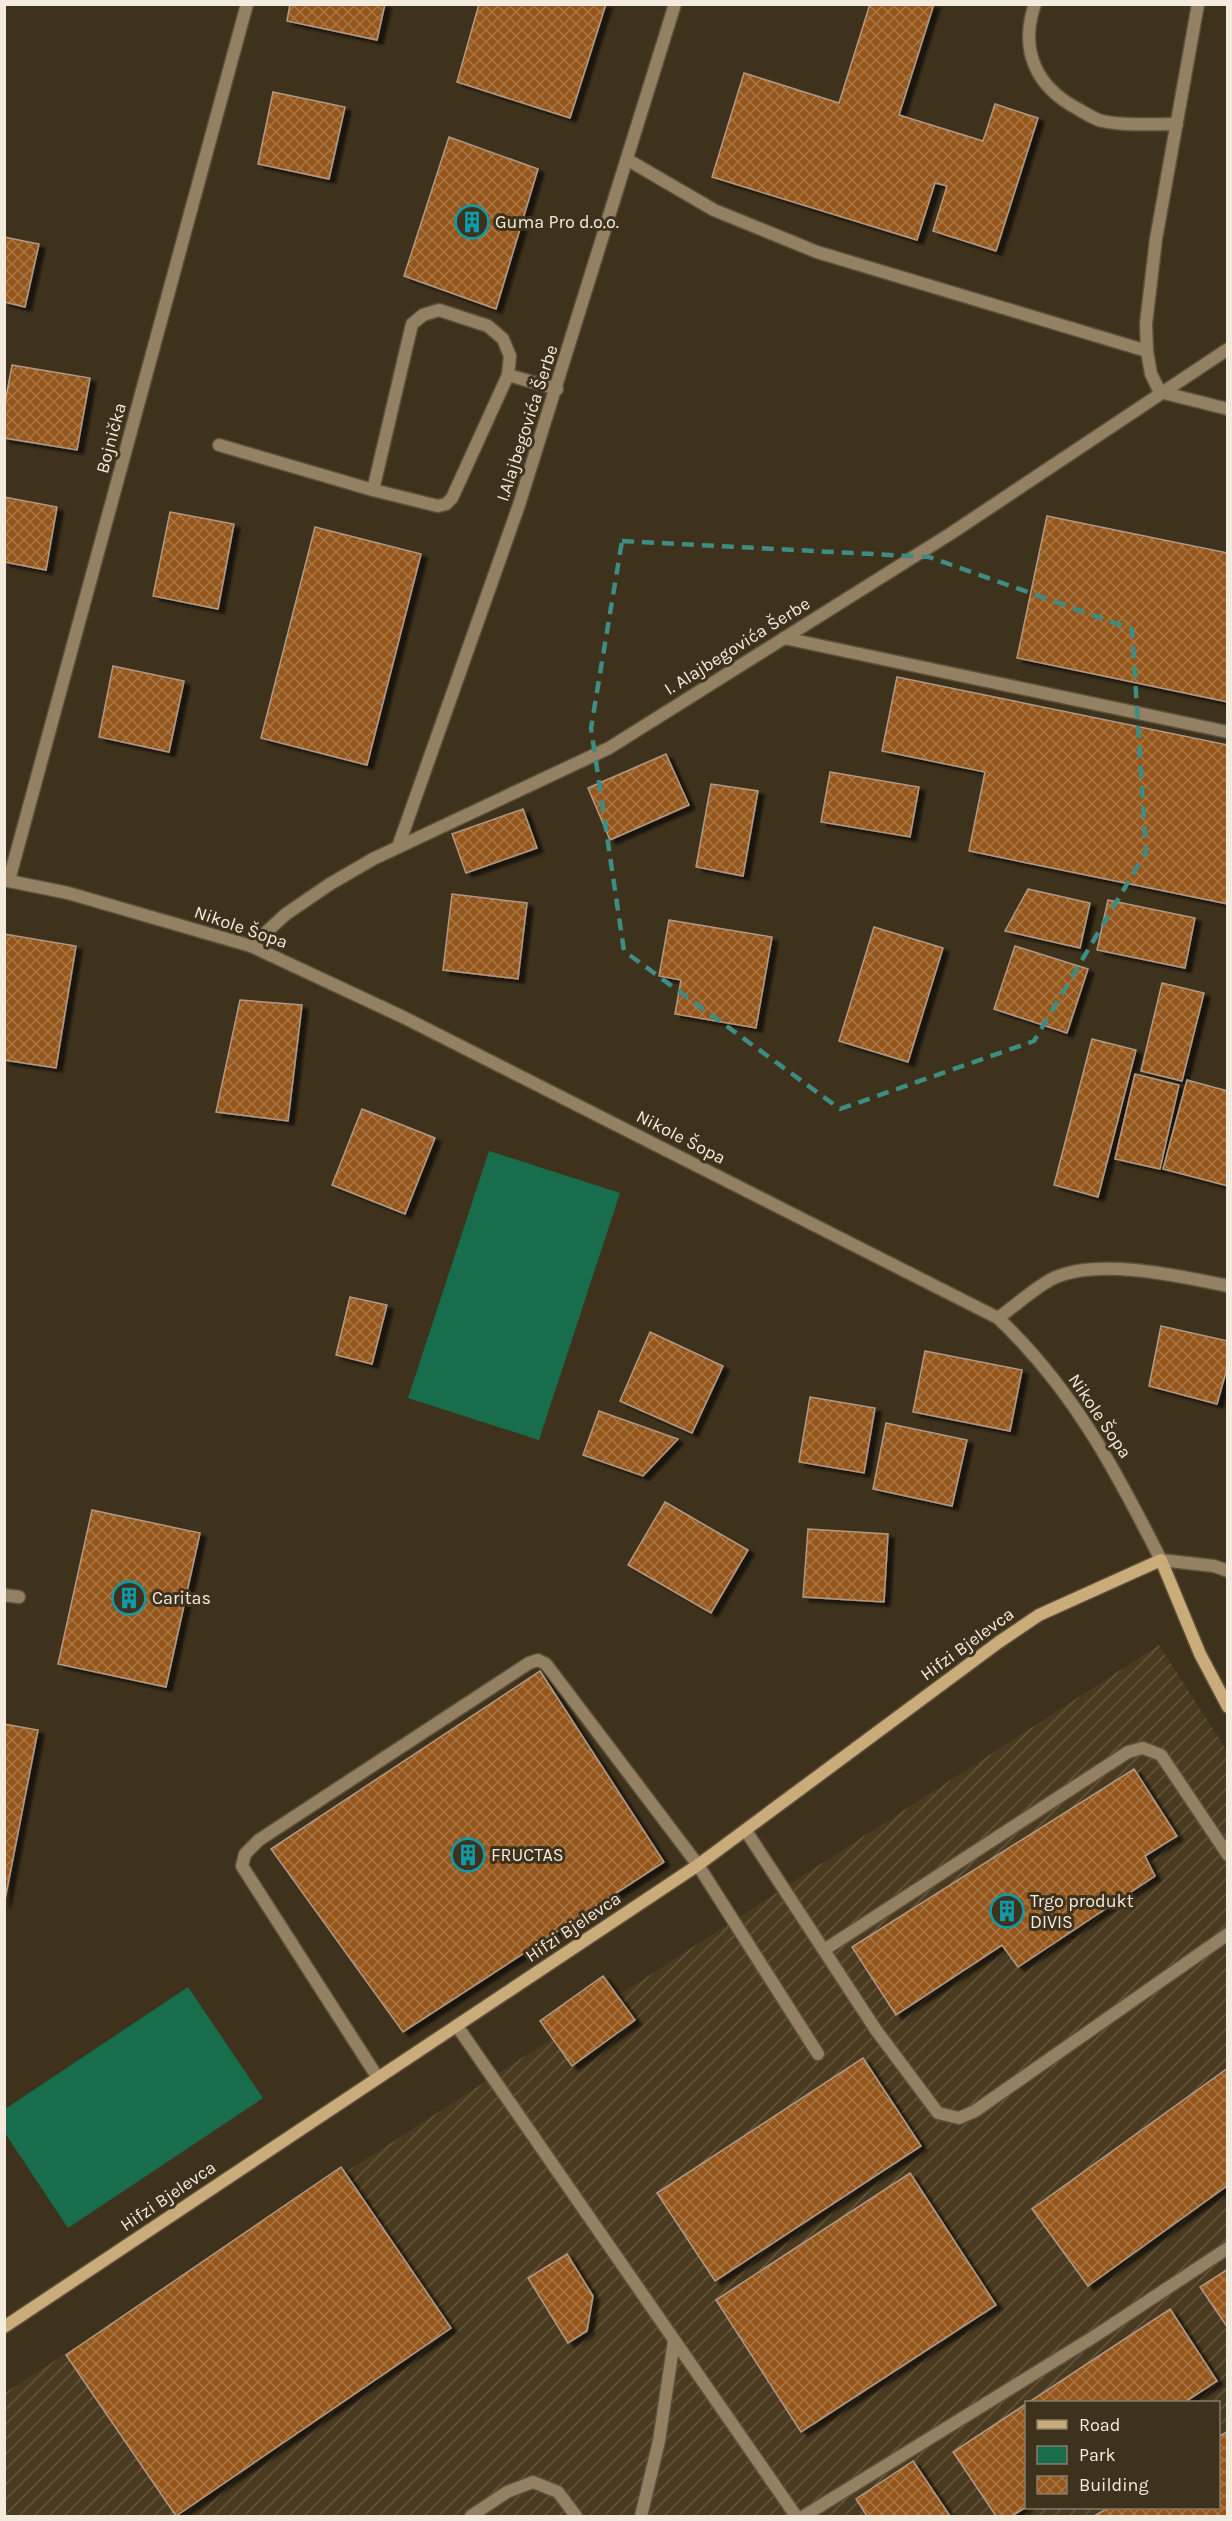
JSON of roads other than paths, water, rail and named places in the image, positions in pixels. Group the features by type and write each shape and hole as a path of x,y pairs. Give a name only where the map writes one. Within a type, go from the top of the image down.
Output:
{"main road":[{"path":"1161,1560 1200,1654 1227,1707"},
{"name":"Hifzi Bjelevca","path":"4,2327 698,1865 989,1649 1038,1616 1161,1560"}],"street":[{"name":"Bojnička","path":"7,880 247,4"},
{"name":"I.Alajbegovića Šerbe","path":"398,847 519,505 675,4"},
{"path":"1035,4 1029,49 1033,65 1043,83 1058,97 1101,121 1177,124"},
{"path":"1198,4 1156,240 1146,324 1147,351 1151,374 1160,392 1227,410"},
{"path":"628,160 714,210 817,252 1147,351"},
{"path":"219,445 373,490 438,506 446,504 452,498 508,375 510,356 502,339 488,326 438,310 423,315 412,324 373,490"},
{"name":"I. Alajbegovića Šerbe","path":"251,946 286,914 330,884 398,847 609,748 950,534 1227,349"},
{"path":"508,375 557,389"},
{"path":"784,638 1227,732"},
{"name":"Nikole Šopa","path":"7,880 68,893 251,946 435,1033 998,1318 1026,1344 1071,1401 1118,1474 1161,1560"},
{"path":"998,1318 1052,1279 1092,1268 1161,1272 1227,1286"},
{"path":"1161,1560 1214,1566 1227,1571"},
{"path":"4,1594 19,1597"},
{"path":"378,2078 242,1866 245,1854 259,1840 529,1663 538,1660 546,1664 698,1865 818,2054"},
{"path":"824,1950 1128,1752 1143,1748 1161,1755 1227,1855"},
{"path":"746,1831 876,2030 938,2113 959,2118 975,2111 1227,1934"},
{"path":"457,2026 796,2517"},
{"path":"804,2517 1095,2336 1227,2248"},
{"path":"641,2517 660,2441 674,2341"},
{"path":"471,2517 507,2492 533,2482 558,2492 576,2517"}],"place":[{"name":"Guma Pro d.o.o.","path":"472,222"},
{"name":"Caritas","path":"129,1598"},
{"name":"FRUCTAS","path":"468,1855"},
{"name":"Trgo produkt DIVIS","path":"1007,1911"}]}
